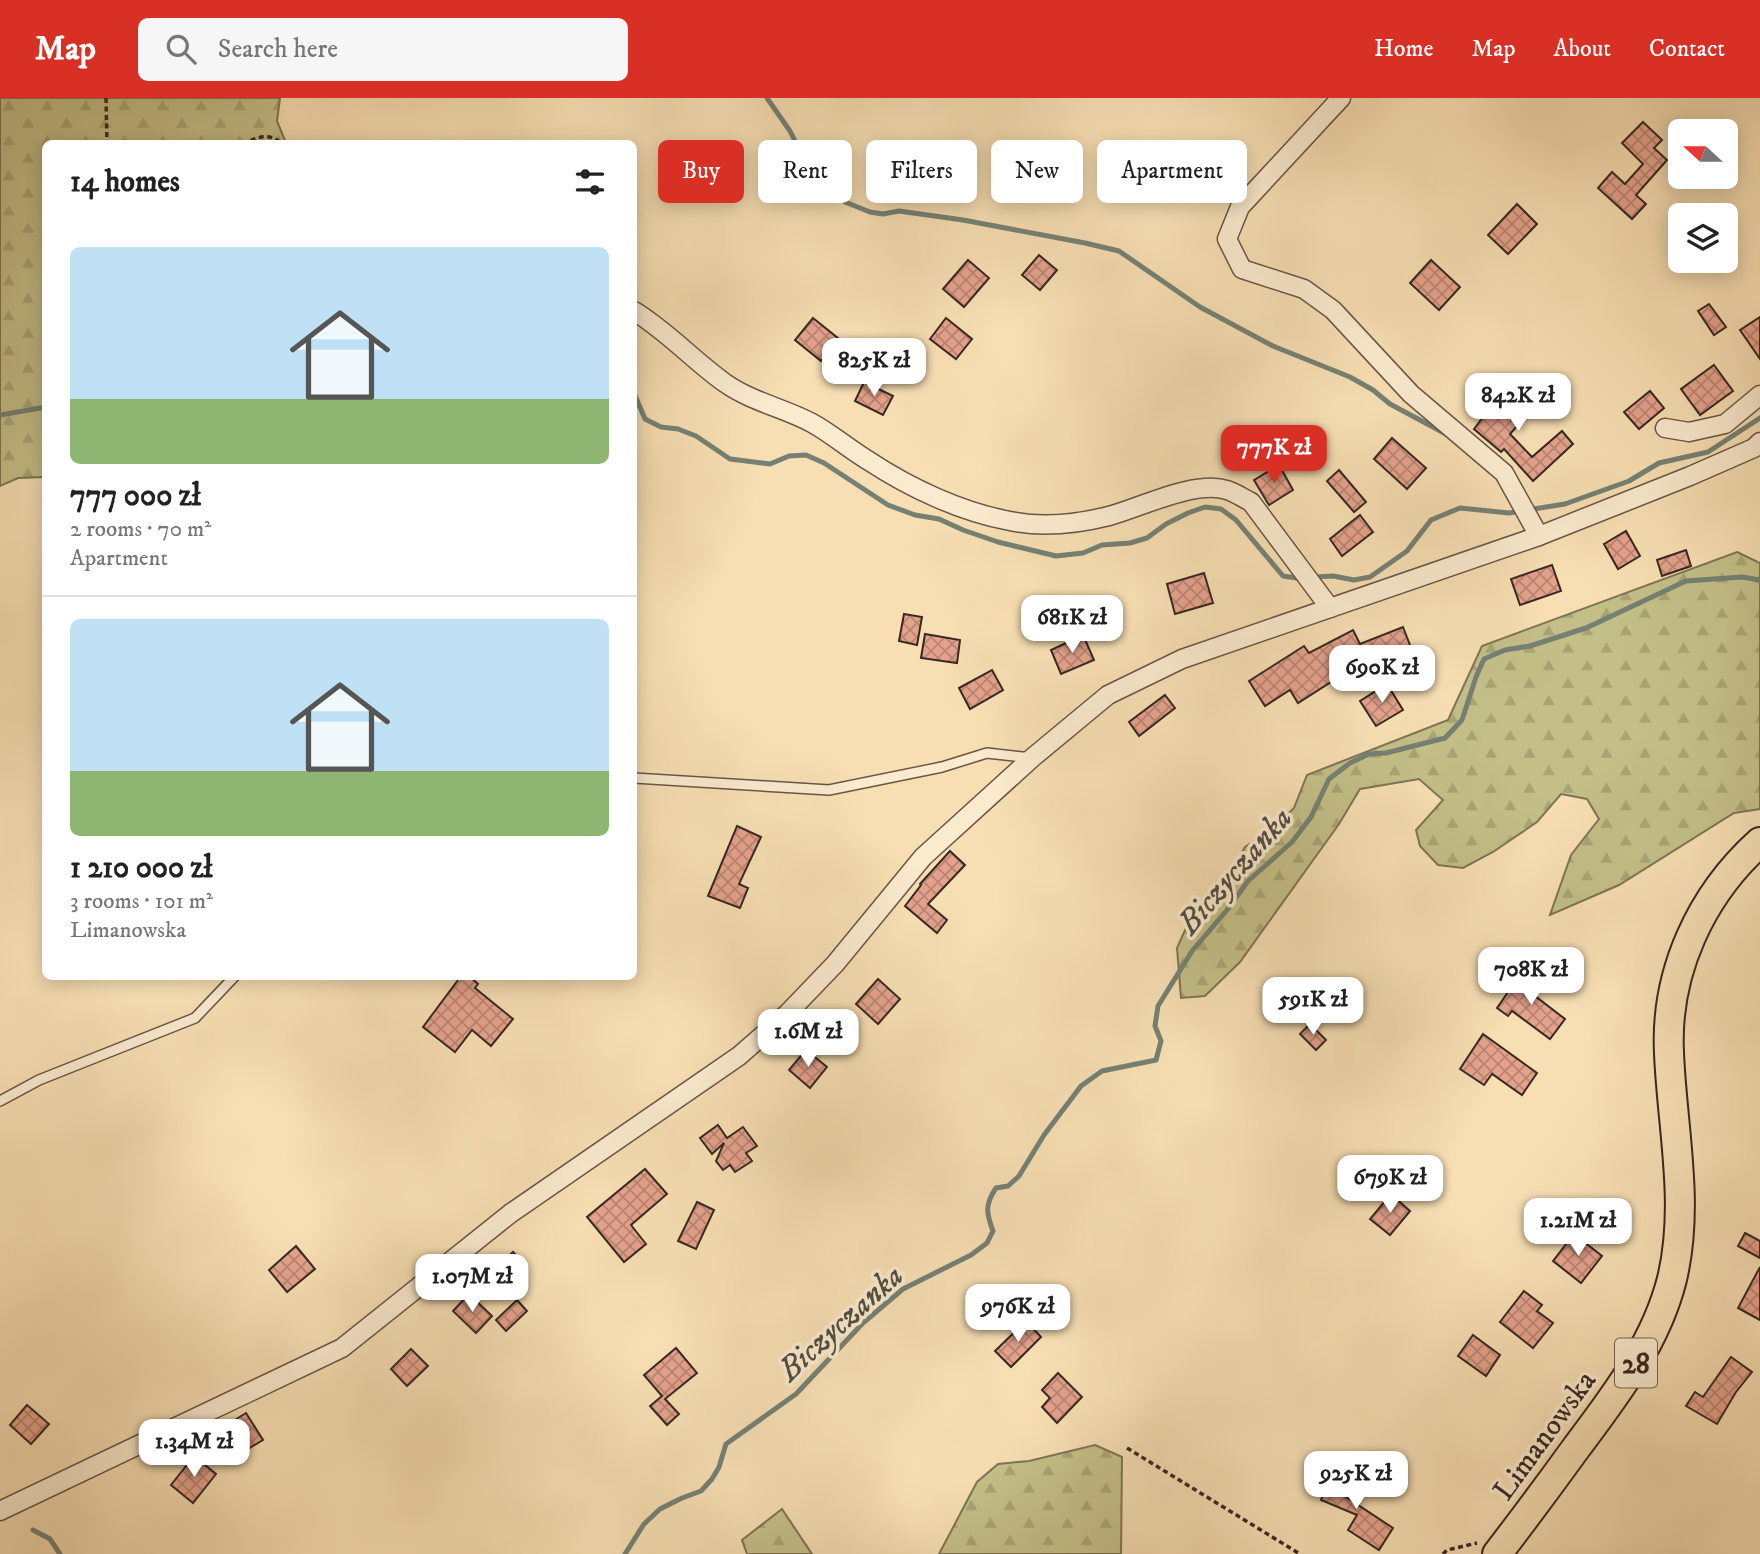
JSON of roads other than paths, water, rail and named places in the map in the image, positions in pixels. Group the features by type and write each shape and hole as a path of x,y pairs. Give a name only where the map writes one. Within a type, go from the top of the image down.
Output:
{"main road":[{"name":"Limanowska","path":"1501,1549 1618,1393 1639,1359 1664,1306 1677,1248 1680,1213 1679,1166 1669,1052 1669,1027 1678,971 1692,932 1710,898 1728,874 1760,842"}],"street":[{"path":"1341,98 1240,207 1227,239 1242,269 1304,289 1333,310 1411,394 1504,473 1539,536"},
{"path":"637,313 727,384 769,407 809,421 888,473 943,500 1008,521 1049,525 1109,516 1169,496 1199,490 1225,489 1251,502 1331,608"},
{"path":"1665,428 1689,432 1725,424 1760,395"},
{"path":"0,1511 342,1348 511,1213 739,1056 788,1014 835,964 923,856 1032,758 1108,695 1182,659 1539,536 1690,476 1760,442"}],"lane":[{"path":"637,778 829,790 942,767 987,752 1032,758"},
{"path":"0,1101 39,1080 195,1018 231,980"}],"waterway":[{"path":"767,98 790,131 808,167 824,186 845,202 870,212 883,214 899,211 963,220 1119,251 1200,307 1273,346 1350,377 1390,404 1446,434"},
{"path":"637,400 645,419 661,427 678,429 696,436 730,459 770,464 789,456 806,455 824,463 888,505 915,515 939,519 998,542 1056,556 1083,553 1102,545 1130,543 1147,538 1188,513 1205,507 1221,509 1236,520 1283,576 1304,579"},
{"path":"0,415 42,408"},
{"path":"1314,577 1333,576 1354,580 1370,577 1407,551 1431,520 1460,508 1509,513 1565,504 1629,481 1659,463 1708,452 1760,418"},
{"name":"Biczyczanka","path":"625,1554 644,1524 660,1509 701,1491 719,1467 726,1444 796,1394 863,1323 903,1289 971,1255 987,1243 993,1231 988,1209 992,1194 996,1188 1008,1186 1019,1176 1044,1135 1081,1086 1102,1071 1156,1060 1161,1041 1155,1026 1158,1006 1192,951 1248,881 1292,842 1311,817 1329,779 1350,763 1369,754 1386,753 1445,738 1462,720 1484,659 1505,650 1530,646 1586,628 1686,581 1742,577 1760,580"},
{"path":"33,1530 50,1539 60,1554"}]}
